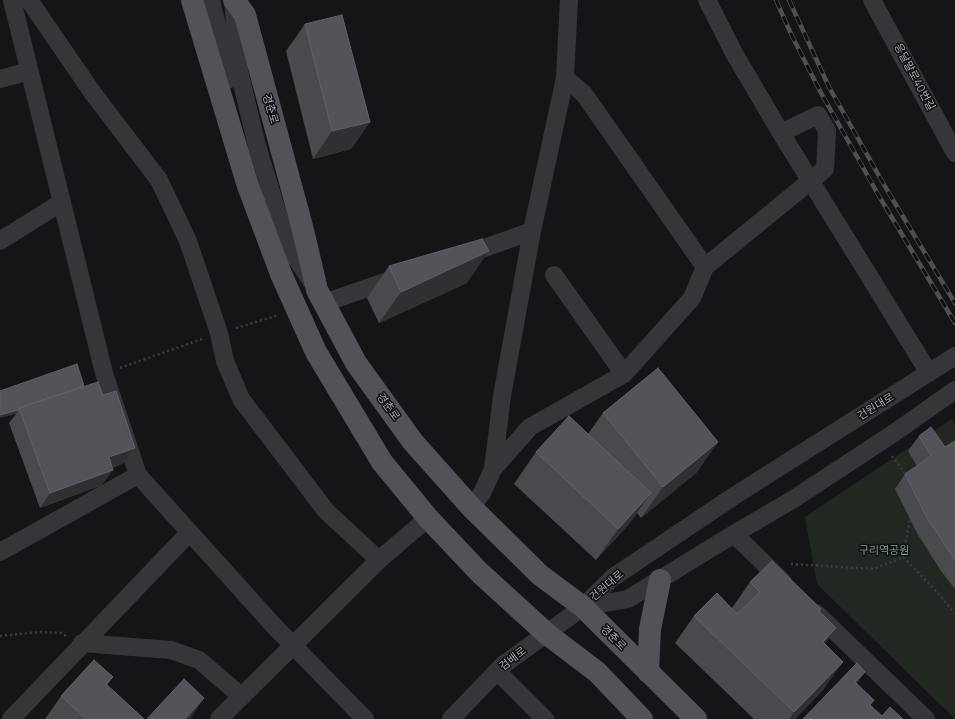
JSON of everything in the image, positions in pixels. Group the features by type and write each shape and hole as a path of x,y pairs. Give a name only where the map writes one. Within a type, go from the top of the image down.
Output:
{"main road":[{"path":"192,0 248,186 296,310 316,352 382,462 428,518 479,572 547,634 597,672 642,719"},
{"name":"경춘로","path":"233,0 245,15 321,296 356,363 413,442 471,507 540,575 583,607 696,719"},
{"path":"648,672 650,629 660,580"}],"street":[{"path":"12,0 104,373 138,475 189,533 293,645 365,719"},
{"path":"29,0 92,92 159,180 188,240 220,333 225,361 241,399 326,511 379,560"},
{"path":"212,0 229,72 248,186"},
{"path":"493,469 502,396 532,232 564,78 569,0"},
{"path":"707,0 735,55 781,133 929,373"},
{"name":"응달말로40번길","path":"872,0 955,153"},
{"path":"0,79 30,71"},
{"path":"564,78 584,94 705,268"},
{"path":"471,507 482,493 493,469 530,427 624,374 692,298 705,268 809,180 825,170 827,131 818,115 781,133"},
{"path":"0,241 62,202"},
{"path":"450,260 532,232"},
{"path":"321,296 413,272"},
{"path":"554,275 624,374"},
{"name":"건원대로","path":"583,607 612,578 734,496 955,356"},
{"name":"건원대로","path":"583,607 628,599 792,500 894,434 955,390"},
{"path":"0,552 138,475"},
{"path":"50,504 60,519"},
{"path":"219,719 379,560 428,518"},
{"path":"11,719 82,643 189,533"},
{"path":"734,534 926,719"},
{"name":"검배로","path":"451,719 497,671 583,607"},
{"path":"82,643 171,650 199,660 241,696"},
{"path":"497,671 545,719"}],"path":[{"path":"104,373 220,333 296,310"},
{"path":"892,456 909,479"},
{"path":"903,557 910,519"},
{"path":"791,564 874,569 903,557"},
{"path":"903,557 937,592 955,614"},
{"path":"0,636 40,632 61,633 82,643"}],"green space":[{"name":"구리역공원","path":"952,419 955,424 955,719 817,584 805,517"}],"building":[{"path":"342,15 370,122 332,131 305,24"},
{"path":"482,239 489,251 401,292 389,266"},
{"path":"77,364 84,386 0,415 0,391"},
{"path":"658,368 718,442 663,487 603,413"},
{"path":"98,382 103,395 116,391 135,448 109,457 113,470 50,493 19,408"},
{"path":"569,416 651,493 618,529 536,452"},
{"path":"931,427 945,447 955,441 955,560 927,518 905,474 931,456 919,436"},
{"path":"772,561 821,609 819,611 836,628 823,642 843,662 794,712 694,616 717,593 737,614 760,592 750,582"},
{"path":"94,660 113,677 106,684 144,719 86,719 61,696"},
{"path":"857,663 865,672 855,682 874,700 870,705 882,716 890,707 903,719 803,719"},
{"path":"184,679 204,698 185,719 147,719"}],"railway":[{"path":"776,0 791,34 820,91 879,196 955,323"},
{"path":"789,0 829,87 887,190 955,303"}]}
